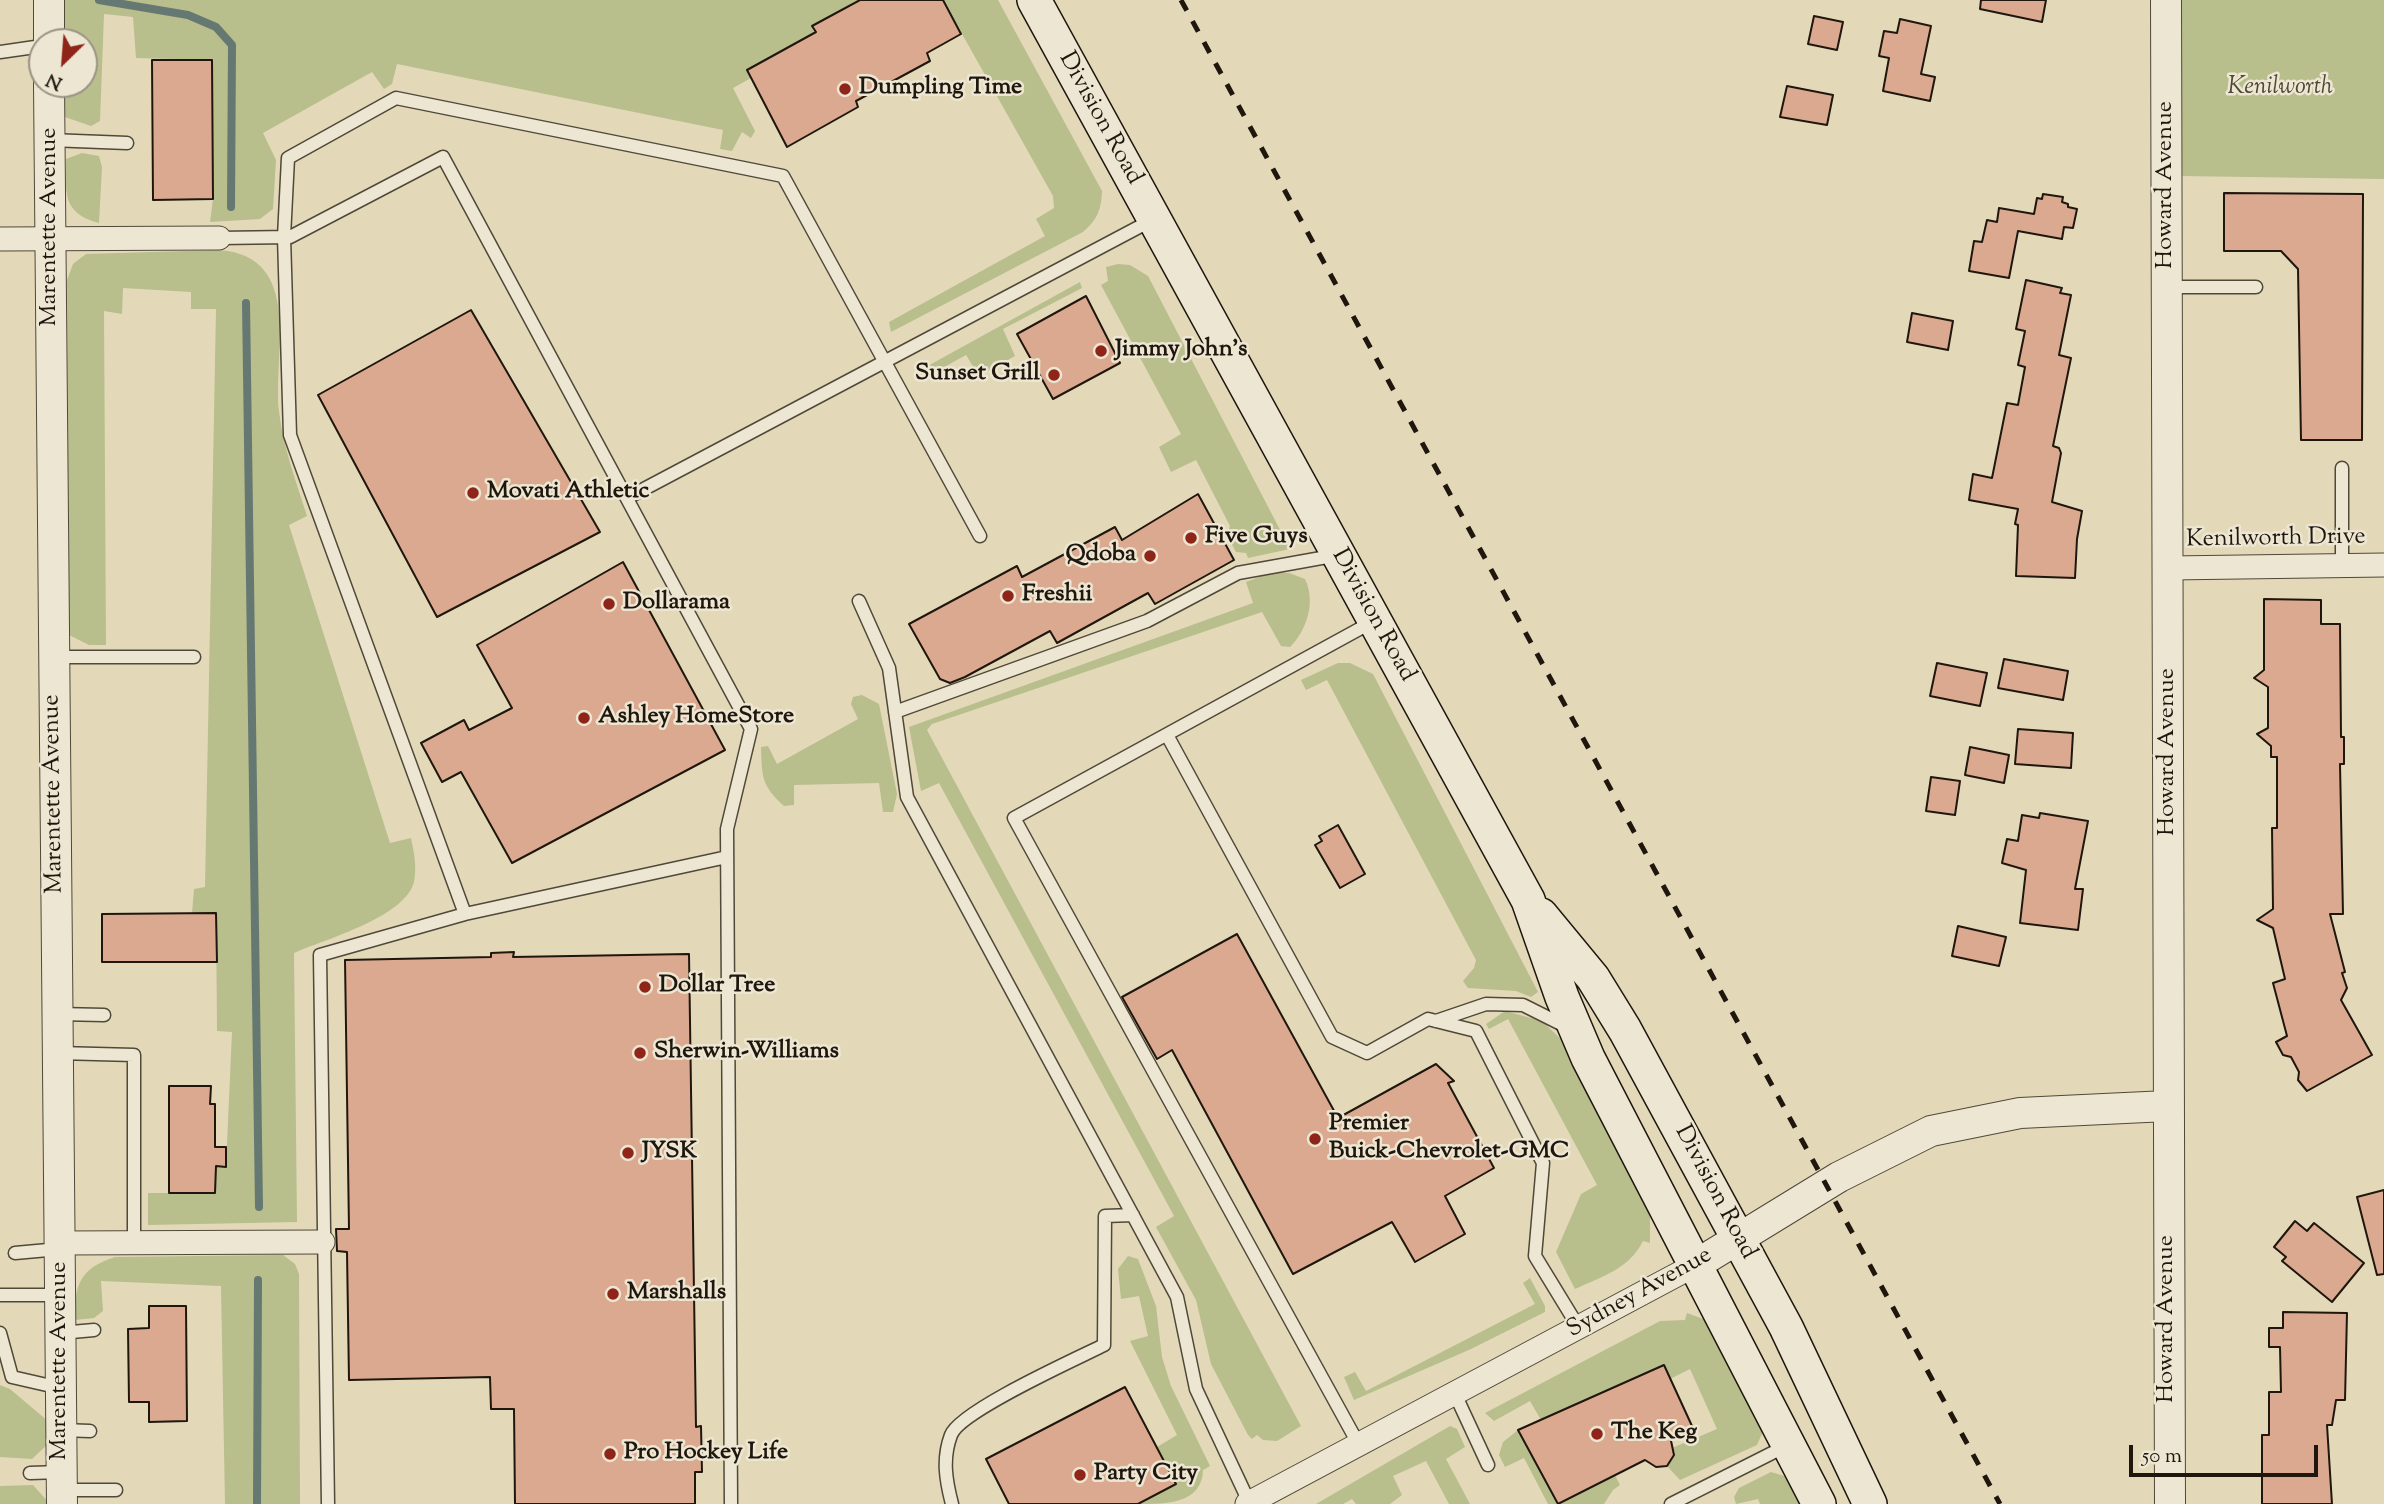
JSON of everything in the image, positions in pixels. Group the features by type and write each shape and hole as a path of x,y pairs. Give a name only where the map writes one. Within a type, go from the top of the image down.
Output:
{"main road":[{"name":"Division Road","path":"1034,0 1528,900 1577,1032 1819,1504"},
{"name":"Division Road","path":"1528,900 1593,978 1610,1004 1786,1327 1870,1504"}],"street":[{"path":"49,0 49,28"},
{"name":"Howard Avenue","path":"2166,0 2170,568 2167,1106 2170,1504"},
{"name":"Marentette Avenue","path":"49,98 61,1388 76,1431 62,1489"},
{"path":"0,239 219,237"},
{"name":"Kenilworth Drive","path":"2170,568 2384,565"},
{"name":"Sydney Avenue","path":"1249,1504 1697,1264 1839,1177 1931,1131 1958,1123 2020,1113 2167,1106"},
{"path":"60,1246 134,1242 323,1241"}],"lane":[{"path":"0,52 28,48"},
{"path":"465,914 290,435 284,237 288,158 396,98 783,176 980,536"},
{"path":"50,140 127,143"},
{"path":"219,237 284,237 443,157 751,729 727,829 731,1504"},
{"path":"627,498 1154,219"},
{"path":"2168,287 2256,286"},
{"path":"2342,468 2342,565"},
{"path":"895,712 1147,621 1238,573 1338,555"},
{"path":"859,601 889,668 907,797 1177,1297 1196,1389 1249,1504"},
{"path":"1359,1445 1014,818 1374,621"},
{"path":"54,657 194,657"},
{"path":"1167,735 1332,1037 1367,1053 1428,1019 1476,1031 1543,1163 1535,1256 1579,1328"},
{"path":"328,1504 320,955 465,914 727,857"},
{"path":"1436,1021 1486,1004 1522,1005 1577,1032"},
{"path":"57,1014 104,1014"},
{"path":"58,1053 134,1055 134,1242"},
{"path":"952,1504 944,1474 951,1433 976,1411 1104,1345 1105,1216 1133,1215"},
{"path":"15,1253 60,1246"},
{"path":"0,1295 60,1296"},
{"path":"60,1333 94,1330"},
{"path":"0,1333 12,1377 61,1388"},
{"path":"1455,1394 1488,1465"},
{"path":"1671,1504 1790,1444"},
{"path":"30,1474 62,1489 116,1490"}],"green space":[{"path":"64,0 860,0 813,26 816,32 747,70 751,78 733,88 755,131 751,138 742,132 732,151 720,149 723,130 397,64 392,84 384,89 372,72 263,133 276,160 273,209 260,219 210,222 213,199 212,60 136,58 133,17 104,14 100,121 91,126 65,117 65,98 98,98 98,28 64,28"},
{"path":"943,0 998,0 1102,191 1101,204 1098,214 1083,232 891,332 889,322 1045,236 1036,219 1054,208 1053,196"},
{"name":"Kenilworth","path":"2180,0 2384,0 2384,179 2181,176"},
{"path":"82,153 99,156 102,167 99,223 78,213 68,200 66,159"},
{"path":"220,250 246,257 264,270 274,289 279,311 279,411 290,464 307,516 289,525 390,843 411,838 415,876 408,895 381,916 294,953 297,1222 148,1225 148,1193 215,1193 216,1166 226,1166 232,1032 217,1031 216,914 192,913 194,889 205,887 216,309 191,309 191,292 123,288 122,314 104,311 106,645 89,645 69,635 67,280 73,264 86,254"},
{"path":"1130,265 1148,276 1290,549 1248,558 1246,553 1236,552 1227,535 1230,526 1196,460 1171,472 1159,447 1181,434 1101,285 1108,281 1106,267"},
{"path":"1080,282 1082,288 1003,329 1015,356 979,376 966,355 921,380 915,373"},
{"path":"1272,572 1289,573 1305,579 1308,588 1308,615 1301,632 1290,647 1281,646 1262,612 932,724 927,730 1301,1426 1277,1441 1263,1440 1257,1435 1252,1439 1248,1435 1211,1364 1196,1300 1156,1227 1174,1216 939,783 921,791 909,727 1253,603 1246,582"},
{"path":"1338,663 1350,663 1373,674 1538,992 1531,997 1516,991 1468,988 1463,981 1474,968 1476,960 1327,680 1306,690 1301,680"},
{"path":"862,695 879,704 897,794 893,812 883,812 879,783 794,785 794,805 784,806 764,780 761,747 768,746 777,764 858,719 851,704 853,697"},
{"path":"1505,1011 1542,1021 1567,1045 1650,1208 1650,1243 1643,1241 1623,1265 1575,1289 1556,1252 1581,1194 1597,1185 1508,1019 1489,1029 1486,1024"},
{"path":"283,1255 295,1264 299,1274 300,1504 225,1504 221,1286 101,1281 103,1311 94,1318 75,1320 78,1288 94,1267 115,1257"},
{"path":"1128,1256 1138,1259 1156,1306 1162,1357 1171,1386 1210,1466 1203,1470 1196,1490 1181,1500 1171,1502 1138,1504 1176,1484 1157,1447 1177,1435 1130,1341 1148,1336 1139,1296 1121,1299 1118,1269"},
{"path":"1530,1278 1545,1306 1545,1312 1471,1349 1354,1400 1344,1377 1355,1372 1366,1391 1535,1304 1523,1283"},
{"path":"1687,1313 1706,1320 1765,1427 1757,1445 1680,1480 1667,1466 1674,1455 1672,1448 1717,1429 1690,1369 1670,1379 1664,1365 1541,1420 1530,1401 1494,1421 1485,1413 1660,1321 1685,1320"},
{"path":"0,1385 10,1389 49,1422 49,1443 32,1459 0,1457"},
{"path":"1450,1426 1457,1429 1465,1447 1446,1459 1470,1504 1449,1504 1426,1461 1393,1476 1402,1495 1390,1504 1356,1504 1352,1499 1343,1504 1316,1504"},
{"path":"1518,1430 1558,1504 1548,1504 1524,1458 1505,1467 1499,1455 1503,1442"},
{"path":"1771,1472 1791,1478 1804,1504 1760,1504 1758,1499 1736,1504 1734,1497 1739,1488"},
{"path":"1615,1475 1620,1485 1613,1490 1604,1504 1559,1504"},
{"path":"33,1485 50,1504 0,1504 0,1486"}],"building":[{"path":"860,0 943,0 961,34 927,53 930,61 856,101 858,107 787,147 747,70 816,32 812,26"},
{"path":"1981,0 2046,0 2042,22 1980,9"},
{"path":"1814,16 1843,22 1837,50 1808,44"},
{"path":"1900,19 1931,26 1921,74 1935,77 1930,101 1883,91 1889,58 1879,56 1884,31 1897,33"},
{"path":"152,60 212,60 213,199 153,200"},
{"path":"1787,86 1833,95 1827,125 1780,117"},
{"path":"2224,193 2363,194 2362,440 2301,440 2298,269 2281,251 2224,251"},
{"path":"2043,194 2063,197 2062,202 2077,209 2073,228 2064,227 2062,239 2018,231 2009,278 1969,271 1974,241 1982,242 1987,220 1997,222 1999,208 2034,214 2037,198 2042,199"},
{"path":"2026,280 2062,288 2060,293 2071,295 2059,355 2071,358 2053,446 2059,448 2061,453 2052,502 2082,511 2075,578 2016,576 2018,525 2015,524 2018,509 1969,500 1973,474 1992,478 2007,403 2018,405 2025,367 2018,365 2025,331 2016,329"},
{"path":"1086,296 1120,363 1053,399 1017,334"},
{"path":"471,310 600,532 437,617 318,395"},
{"path":"1912,313 1953,321 1948,350 1907,342"},
{"path":"1198,494 1234,560 1155,604 1148,593 1057,643 1050,631 965,677 950,683 940,679 909,624 1017,566 1022,577 1115,527 1122,540"},
{"path":"623,562 725,750 512,863 461,772 442,782 421,743 464,720 469,730 512,708 477,645"},
{"path":"2264,599 2321,600 2321,624 2340,624 2341,737 2344,737 2344,764 2340,764 2343,914 2330,914 2345,972 2342,973 2347,988 2341,1000 2372,1055 2307,1091 2298,1080 2299,1072 2291,1057 2283,1055 2276,1042 2287,1036 2273,983 2285,979 2273,928 2257,920 2273,909 2272,828 2277,828 2277,757 2271,757 2271,746 2257,734 2268,728 2268,687 2254,678 2264,670"},
{"path":"2004,659 2068,671 2063,700 1998,688"},
{"path":"1937,663 1987,673 1980,706 1930,696"},
{"path":"2018,729 2073,733 2071,768 2015,764"},
{"path":"1970,747 2009,755 2004,783 1965,775"},
{"path":"1931,777 1960,781 1955,815 1926,811"},
{"path":"2040,813 2088,821 2075,889 2083,889 2078,930 2020,923 2026,870 2002,863 2007,839 2018,841 2022,815 2039,818"},
{"path":"1338,825 1365,874 1340,888 1315,845 1322,841 1319,836"},
{"path":"216,913 217,962 102,962 102,914"},
{"path":"1958,926 2006,937 1999,966 1952,956"},
{"path":"1237,934 1338,1118 1436,1064 1454,1081 1448,1083 1494,1168 1445,1196 1465,1234 1415,1262 1392,1222 1293,1274 1172,1050 1157,1059 1122,997"},
{"path":"514,952 513,957 689,954 696,1427 701,1426 702,1472 695,1472 695,1504 515,1504 514,1409 491,1409 490,1377 349,1380 347,1252 337,1251 336,1229 349,1229 345,960 491,957 491,953"},
{"path":"169,1086 211,1086 210,1104 215,1104 215,1147 226,1147 226,1167 216,1166 215,1193 169,1193"},
{"path":"2384,1190 2384,1274 2377,1275 2357,1197"},
{"path":"2295,1221 2307,1231 2314,1223 2364,1263 2332,1302 2282,1261 2286,1257 2274,1247"},
{"path":"149,1306 186,1306 187,1421 149,1422 149,1402 129,1402 128,1329 149,1328"},
{"path":"2283,1312 2347,1313 2345,1400 2336,1400 2332,1425 2327,1425 2332,1504 2262,1504 2262,1435 2269,1435 2269,1392 2281,1392 2280,1347 2269,1347 2269,1328 2283,1328"},
{"name":"The Keg","path":"1664,1365 1692,1426 1670,1436 1674,1455 1667,1466 1656,1467 1645,1460 1558,1504 1518,1430"},
{"path":"1125,1387 1176,1484 1138,1504 1009,1504 986,1459"}],"waterway":[{"path":"99,0 188,15 216,27 232,45 231,207"},
{"path":"246,303 259,1207"},
{"path":"257,1504 258,1280"}],"railway":[{"path":"1181,0 2000,1504"}],"place":[{"name":"Dumpling Time","path":"845,89"},
{"name":"Jimmy John's","path":"1101,351"},
{"name":"Sunset Grill","path":"1054,375"},
{"name":"Movati Athletic","path":"473,493"},
{"name":"Five Guys","path":"1191,538"},
{"name":"Qdoba","path":"1150,556"},
{"name":"Freshii","path":"1008,596"},
{"name":"Dollarama","path":"609,604"},
{"name":"Ashley HomeStore","path":"584,718"},
{"name":"Dollar Tree","path":"645,987"},
{"name":"Sherwin-Williams","path":"640,1053"},
{"name":"Premier Buick-Chevrolet-GMC","path":"1315,1139"},
{"name":"JYSK","path":"628,1153"},
{"name":"Marshalls","path":"613,1294"},
{"name":"The Keg","path":"1597,1434"},
{"name":"Pro Hockey Life","path":"610,1454"},
{"name":"Party City","path":"1080,1475"}]}
